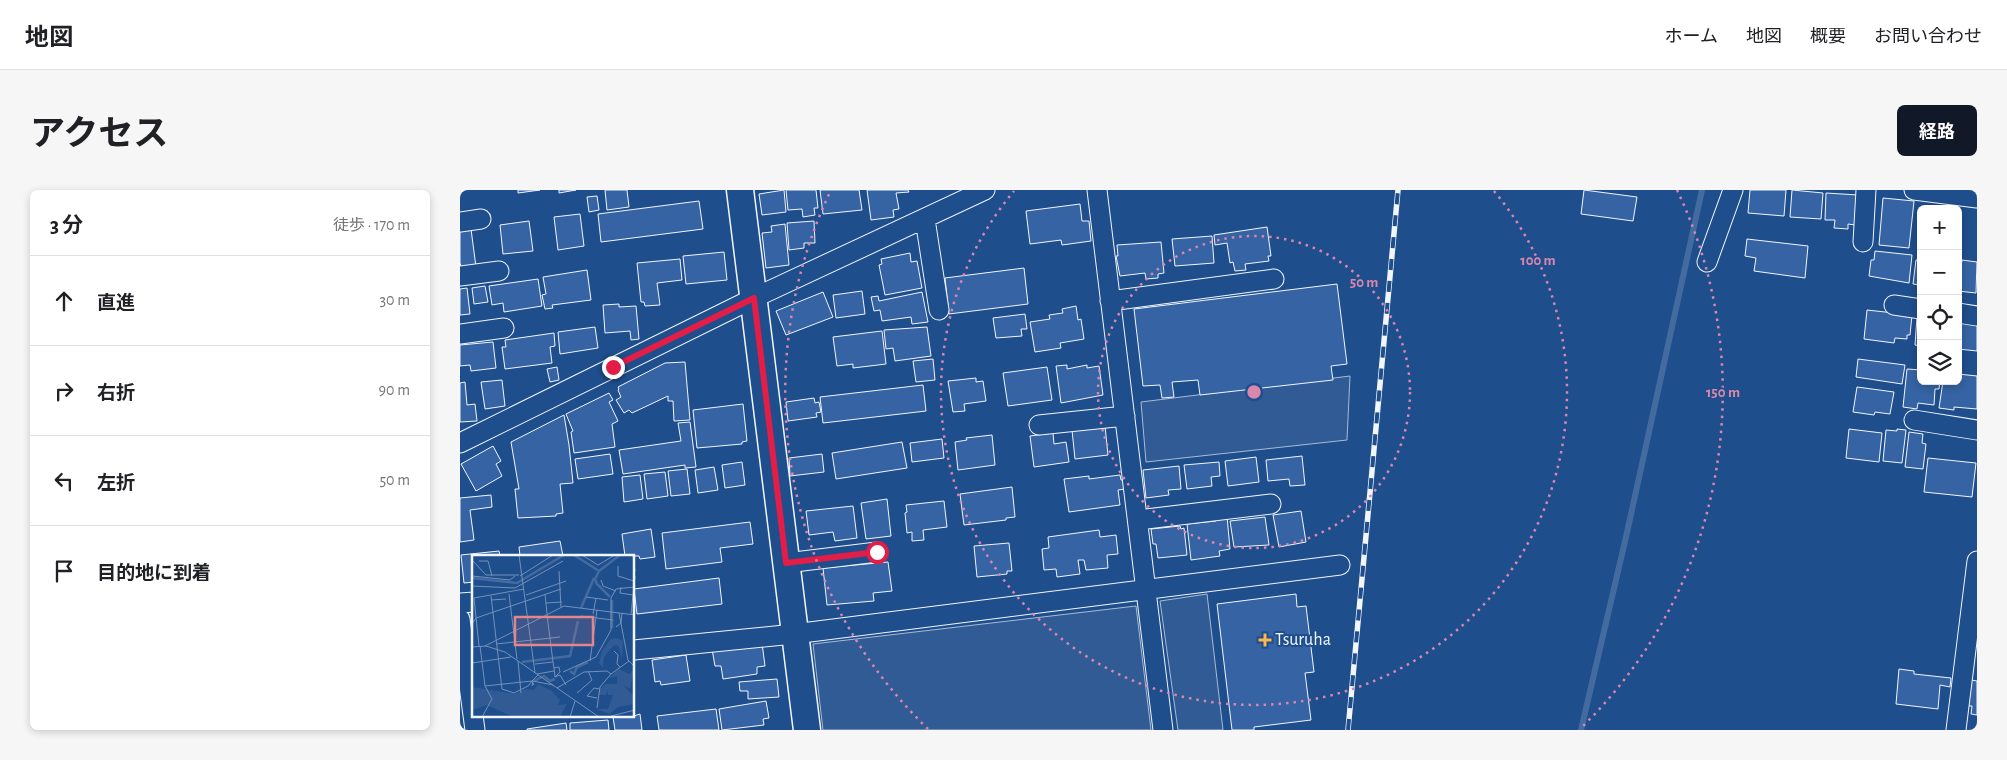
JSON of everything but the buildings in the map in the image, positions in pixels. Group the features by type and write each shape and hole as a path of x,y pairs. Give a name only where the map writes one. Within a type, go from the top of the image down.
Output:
{"street":[{"path":"740,190 806,730"},
{"path":"460,443 754,298 985,190"},
{"path":"1097,190 1163,730"},
{"path":"1707,262 1733,190"},
{"path":"1863,242 1866,190"},
{"path":"1914,190 1977,198"},
{"path":"460,222 481,219"},
{"path":"925,219 939,310"},
{"path":"460,276 499,271"},
{"path":"1110,300 1274,279"},
{"path":"1894,305 1917,308"},
{"path":"1962,314 1977,316"},
{"path":"460,334 504,328"},
{"path":"1039,425 1125,416"},
{"path":"1914,420 1977,430"},
{"path":"1138,520 1270,504"},
{"path":"786,563 877,552"},
{"path":"1956,730 1973,622 1977,561"},
{"path":"635,650 794,634 1340,566"},
{"path":"460,619 472,706"}],"shaded area":[{"path":"1350,376 1347,440 1146,462 1141,402"},
{"path":"1207,594 1223,730 1178,730 1160,601"},
{"path":"1136,606 1151,730 823,730 813,644"}],"waterway":[{"path":"1581,730 1626,537 1702,190"}],"railway":[{"path":"1348,730 1398,190"}],"place":[{"name":"Tsuruha","path":"1265,640"}],"route":[{"path":"613,367 754,298 786,563 877,552"}]}
